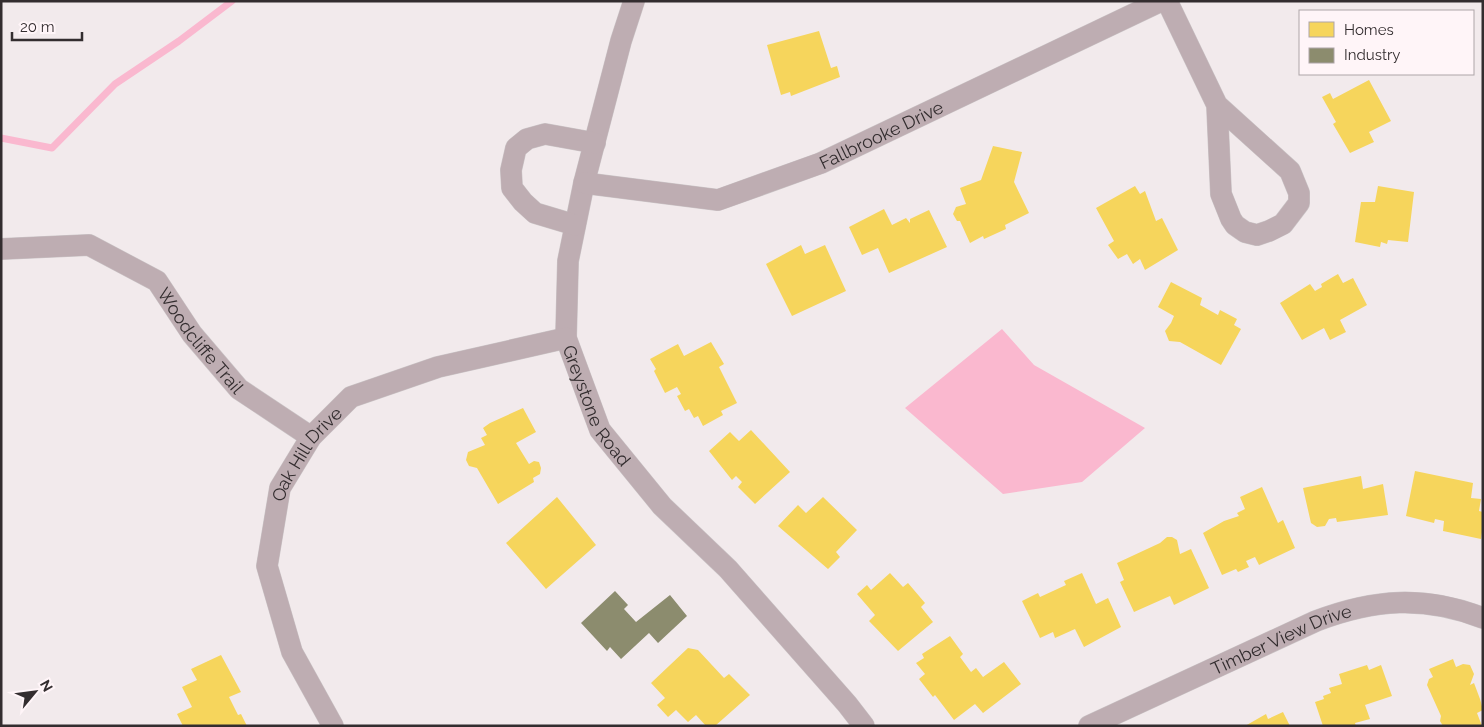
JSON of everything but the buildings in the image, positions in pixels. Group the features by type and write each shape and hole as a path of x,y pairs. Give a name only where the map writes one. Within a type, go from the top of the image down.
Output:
{"street":[{"name":"Greystone Road","path":"634,1 621,41 594,143 575,225 568,261 566,338 600,430 662,506 728,570 847,704 864,726"},
{"name":"Fallbrooke Drive","path":"584,183 718,200 821,163 1161,1"},
{"path":"1167,1 1217,105 1290,171 1296,183 1299,193 1298,203 1291,215 1283,224 1258,235 1245,232 1231,219 1221,194 1217,105"},
{"path":"575,225 535,213 512,188 511,170 516,148 527,139 544,134 594,143"},
{"name":"Woodcliffe Trail","path":"1,249 89,245 157,282 192,334 239,388 311,437"},
{"name":"Oak Hill Drive","path":"333,726 292,652 267,566 280,488 311,437 351,397 438,367 566,338"},
{"name":"Timber View Drive","path":"1089,726 1339,612 1363,606 1412,602 1462,610 1483,618"}],"shaded area":[{"path":"1002,329 1034,365 1145,428 1082,482 1003,494 905,408"}],"waterway":[{"path":"1,138 52,148 115,84 179,41 232,1"}]}
